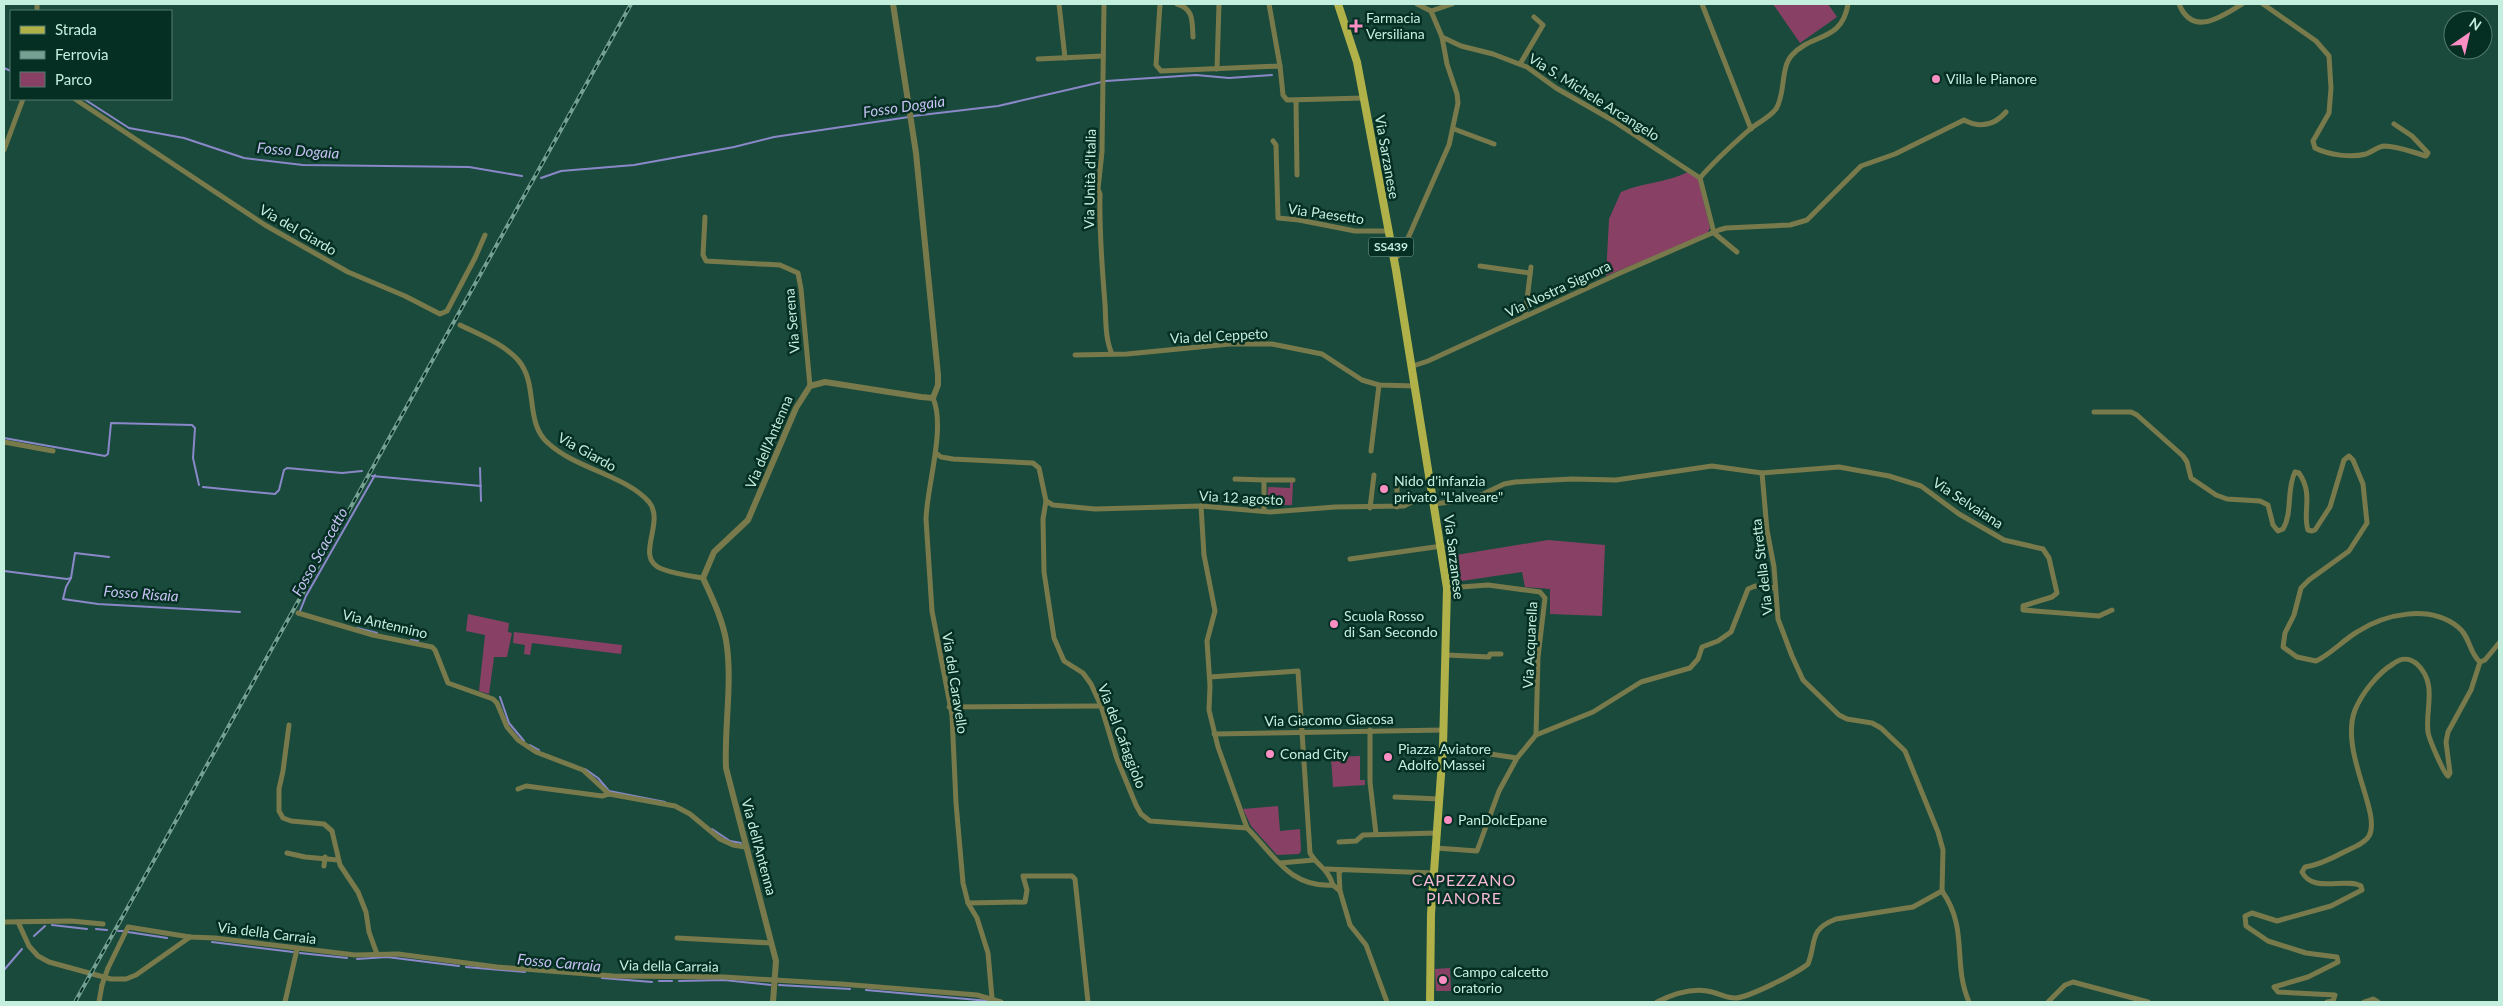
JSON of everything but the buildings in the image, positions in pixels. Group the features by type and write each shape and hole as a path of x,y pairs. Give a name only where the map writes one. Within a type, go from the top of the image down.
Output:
{"main road":[{"name":"Via Sarzanese","path":"1338,4 1355,54 1364,98 1413,366 1447,588 1444,730 1434,873 1430,1002"}],"street":[{"path":"893,4 916,153 938,375 938,385 933,398"},
{"path":"1060,4 1065,58"},
{"name":"Via Unità d'Italia","path":"1104,4 1102,152 1098,189 1100,194 1099,231 1109,346 1112,354"},
{"path":"1160,4 1157,69 1161,71 1280,66"},
{"path":"1177,4 1191,12 1193,37"},
{"path":"1217,69 1219,4"},
{"path":"1268,4 1284,98 1296,101 1364,98"},
{"path":"1394,260 1401,254 1449,145 1454,128 1457,94 1447,64 1442,37 1431,11 1417,4"},
{"path":"1431,11 1452,4"},
{"path":"1702,4 1751,129"},
{"path":"1738,252 1714,233 1700,178 1726,150 1775,109 1782,95 1790,56 1802,46 1818,40 1838,27 1845,18 1848,4"},
{"path":"2179,4 2187,15 2197,22 2210,22 2221,18 2242,4"},
{"path":"2263,4 2316,41 2329,56 2331,88 2328,113 2313,141 2316,148 2325,153 2344,155 2366,154 2381,146 2426,156 2428,153 2412,136 2394,124"},
{"path":"1520,64 1543,25 1534,17"},
{"name":"Via S. Michele Arcangelo","path":"1442,37 1461,46 1493,54 1520,64 1700,178"},
{"path":"1038,59 1104,56"},
{"path":"4,150 23,100"},
{"name":"Via del Giardo","path":"77,100 265,225 348,272 405,296 440,314 446,311 476,258 485,234"},
{"path":"1296,101 1297,175"},
{"name":"Via Nostra Signora","path":"1413,366 1726,228 1790,225 1806,220 1861,166 1895,154 1964,120 1975,126 1997,122 2006,112"},
{"path":"1454,128 1494,144"},
{"name":"Via Paesetto","path":"1273,141 1276,145 1278,218 1355,231 1388,231"},
{"name":"Via Serena","path":"705,217 703,255 706,261 780,265 798,273 802,289 810,386"},
{"path":"1480,266 1530,270 1525,316"},
{"name":"Via Giardo","path":"460,325 493,342 518,360 528,378 536,425 541,436 548,444 592,470 634,491 651,505 656,525 649,552 652,562 661,569 703,578"},
{"name":"Via del Ceppeto","path":"1075,355 1112,354 1230,344 1272,344 1322,354 1352,374 1379,385 1415,386"},
{"name":"Via dell'Antenna","path":"773,1002 777,968 726,768 724,738 728,665 726,640 703,578 714,552 748,520 796,408 810,386 825,382 933,398"},
{"path":"1371,451 1379,385"},
{"name":"Via del Caravello","path":"933,398 937,454 926,518 932,611 952,716 956,803 963,883 968,903 977,918 988,954 992,998"},
{"path":"2094,412 2131,412 2183,456 2187,462 2191,478 2201,486 2228,499 2260,500 2268,505 2273,525 2278,531 2284,529 2288,521 2290,494 2295,472 2299,473 2302,478 2308,499 2306,524 2308,530 2312,531 2315,530 2330,507 2344,460 2349,456 2353,460 2363,484 2367,523 2349,551 2301,588 2294,615 2285,633 2283,647 2298,658 2316,661 2371,624 2390,617 2420,614 2456,626 2466,634 2476,659 2480,662"},
{"path":"4,442 53,451"},
{"name":"Via del Cafaggiolo","path":"937,454 940,457 953,459 1033,463 1040,468 1046,502 1042,519 1042,551 1054,638 1064,661 1089,680 1101,706 1117,759 1141,814 1150,821 1247,828"},
{"path":"1434,504 1473,499 1504,484 1515,482 1572,478 1616,480 1712,466 1762,473"},
{"name":"Via Selvaiana","path":"1762,473 1839,467 1889,476 1921,486 1959,514 2004,540 2040,548 2046,552 2057,593 2054,597 2023,606 2023,610 2099,616 2112,610"},
{"name":"Via della Stretta","path":"1762,473 1767,530 1774,567 1778,618 1803,680 1839,715 1847,719 1872,723 1886,731 1908,756 1938,832 1943,850 1942,891"},
{"path":"1370,508 1374,475"},
{"path":"1235,479 1293,480"},
{"path":"1395,479 1397,507"},
{"path":"1264,480 1264,511"},
{"name":"Via 12 agosto","path":"1046,502 1054,505 1095,509 1201,506 1264,511 1397,507 1410,504 1432,492"},
{"path":"1201,506 1204,555 1215,611 1207,641 1210,677 1209,710 1214,734 1247,828 1296,879 1324,886 1333,885"},
{"path":"1350,559 1442,546"},
{"name":"Via Acquarella","path":"1447,588 1488,585 1543,594 1538,657 1536,735"},
{"path":"1436,848 1477,851 1499,791 1517,758 1536,735 1592,712 1641,682 1690,668 1698,659 1702,647 1718,642 1734,627 1748,589 1755,586 1775,588"},
{"name":"Via Antennino","path":"298,613 373,635 432,647 435,650 448,684 492,699 500,708 507,727 525,746 553,760 583,770 609,794"},
{"path":"2326,1002 2333,1001 2335,995 2278,992 2274,987 2308,977 2338,962 2337,957 2306,953 2268,941 2246,926 2245,916 2247,913 2252,913 2277,921 2331,906 2362,890 2361,886 2355,883 2328,885 2311,880 2302,872 2305,867 2326,862 2364,842 2370,835 2372,824 2369,805 2352,755 2350,736 2352,718 2358,702 2383,670 2400,659 2415,662 2424,671 2429,682 2428,731 2444,773 2448,776 2450,773 2446,742 2448,732 2471,690 2480,662 2485,660 2499,643"},
{"path":"1447,655 1489,657 1490,654 1500,654"},
{"path":"1210,677 1298,671 1307,837 1314,860 1326,869 1333,885 1340,891"},
{"path":"950,707 1101,706"},
{"path":"289,725 283,772 278,789 279,811 283,818 291,821 328,826 332,831 338,860 358,892 366,912 369,932 377,954"},
{"path":"1370,730 1370,782 1376,834"},
{"name":"Via Giacomo Giacosa","path":"1214,734 1444,730"},
{"path":"1443,747 1517,758"},
{"path":"518,790 526,786 602,796 609,794 675,806 690,814 720,839 733,845 745,847"},
{"path":"1395,797 1439,799"},
{"path":"1339,842 1356,841 1363,835 1437,833"},
{"path":"287,853 305,857 325,857 338,860"},
{"path":"324,866 325,857"},
{"path":"1280,862 1314,860"},
{"path":"1326,869 1434,873"},
{"path":"1342,870 1339,872 1340,891 1350,925 1366,945 1387,1002"},
{"path":"968,903 1025,902 1027,890 1023,876 1072,876 1075,879 1088,1002"},
{"path":"1657,1002 1666,997 1697,990 1712,992 1730,998 1747,995 1799,971 1808,964 1814,935 1826,923 1836,919 1914,907 1942,891 1957,921 1961,975 1969,1002"},
{"path":"4,922 71,921 103,924"},
{"path":"18,922 29,946 38,956 49,962 111,979 126,979 136,975 190,937"},
{"name":"Via della Carraia","path":"99,1002 108,968 128,927 190,937 215,938 355,955 377,954 613,976 776,980 968,995 992,998 1001,1002"},
{"path":"676,938 771,943"},
{"path":"284,1002 297,949"},
{"path":"2048,1002 2065,985 2073,982 2148,1002"},
{"path":"2364,1002 2373,999 2378,1002"}],"green space":[{"path":"1773,4 1828,4 1837,17 1800,43"},
{"path":"1688,172 1698,178 1710,228 1707,234 1606,276 1609,219 1621,192 1680,176"},
{"path":"1290,482 1293,482 1292,505 1267,505 1268,487 1290,488"},
{"path":"1548,540 1605,545 1602,616 1550,614 1550,589 1525,587 1522,572 1455,582 1450,556"},
{"path":"468,614 509,623 508,632 512,633 507,657 494,657 489,694 479,691 485,635 466,631"},
{"path":"514,632 622,645 621,654 532,643 530,655 524,654 525,645 513,643"},
{"path":"1360,756 1360,780 1365,780 1365,785 1333,787 1331,757"},
{"path":"1278,806 1280,831 1300,829 1301,851 1299,854 1277,855 1251,826 1243,809"},
{"name":"Campo calcetto oratorio","path":"1450,968 1451,991 1436,991 1435,969"}],"waterway":[{"name":"Fosso Dogaia","path":"4,68 10,71"},
{"name":"Fosso Dogaia","path":"913,116 998,106 1106,81 1196,75 1229,78 1272,75"},
{"name":"Fosso Dogaia","path":"86,100 129,128 184,138 244,158 303,165 469,167 522,176"},
{"name":"Fosso Dogaia","path":"541,178 561,171 634,165 734,147 774,137 909,117"},
{"path":"4,438 105,456 108,454 111,423 192,425 195,428 193,458 199,485"},
{"path":"203,487 275,494 279,490 284,470 287,468 342,473 362,471"},
{"path":"480,468 481,501"},
{"name":"Fosso Scaccetto","path":"300,611 306,596 375,475"},
{"path":"372,476 481,486"},
{"name":"Fosso Risaia","path":"4,571 67,579 71,578 75,553 109,557"},
{"name":"Fosso Risaia","path":"71,578 63,599 98,604 240,612"},
{"name":"Fosso Scaccetto","path":"357,628 377,633"},
{"name":"Fosso Scaccetto","path":"411,640 418,641"},
{"name":"Fosso Scaccetto","path":"500,697 509,723 524,741"},
{"name":"Fosso Scaccetto","path":"530,745 539,750"},
{"name":"Fosso Scaccetto","path":"585,769 598,778 609,791 665,802"},
{"name":"Fosso Scaccetto","path":"712,829 730,841 741,843"},
{"name":"Fosso Carraia","path":"52,925 87,929"},
{"name":"Fosso Carraia","path":"34,936 45,926"},
{"name":"Fosso Carraia","path":"96,929 107,930"},
{"name":"Fosso Carraia","path":"118,931 123,931"},
{"name":"Fosso Carraia","path":"128,932 167,938"},
{"name":"Fosso Carraia","path":"212,942 293,952"},
{"name":"Fosso Carraia","path":"4,970 22,949"},
{"name":"Fosso Carraia","path":"300,953 347,958"},
{"name":"Fosso Carraia","path":"357,959 387,957 459,966"},
{"name":"Fosso Carraia","path":"466,967 525,972"},
{"name":"Fosso Carraia","path":"602,978 652,982"},
{"name":"Fosso Carraia","path":"679,981 724,980 771,985"},
{"name":"Fosso Carraia","path":"659,981 672,981"},
{"name":"Fosso Carraia","path":"779,985 850,989"},
{"name":"Fosso Carraia","path":"866,990 989,1001"}],"railway":[{"path":"75,1002 631,4"}],"place":[{"name":"Farmacia Versiliana","path":"1356,26"},
{"name":"Villa le Pianore","path":"1936,79"},
{"name":"Nido d'infanzia privato \"L'alveare\"","path":"1384,489"},
{"name":"Scuola Rosso di San Secondo","path":"1334,624"},
{"name":"Conad City","path":"1270,754"},
{"name":"Piazza Aviatore Adolfo Massei","path":"1388,757"},
{"name":"PanDolcEpane","path":"1448,820"},
{"name":"Campo calcetto oratorio","path":"1443,980"}],"district":[{"name":"CAPEZZANO PIANORE","path":"1464,889"}]}
